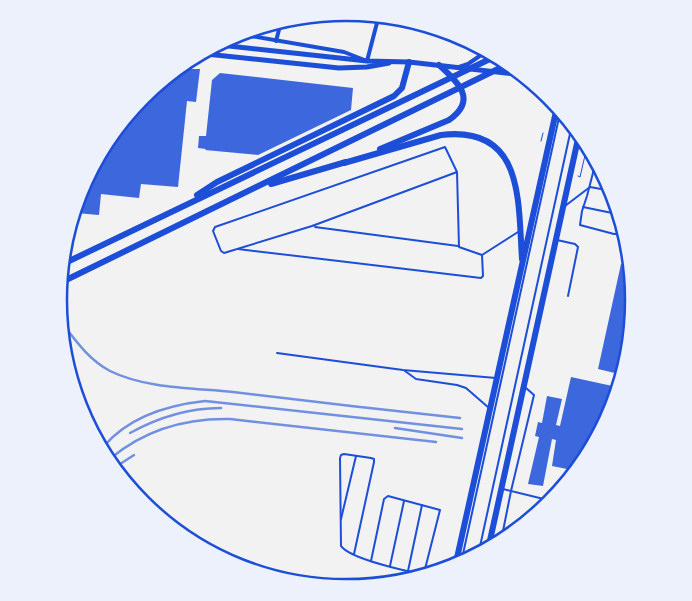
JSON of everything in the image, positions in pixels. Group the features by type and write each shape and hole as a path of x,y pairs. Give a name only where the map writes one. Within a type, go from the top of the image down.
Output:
{"main road":[{"path":"70,261 488,60"},
{"path":"177,208 217,182 394,96 402,88 409,62"},
{"path":"258,187 328,169 434,128 456,115 462,108 464,96 461,86 438,65"},
{"path":"67,279 501,68"},
{"path":"457,556 555,115"},
{"path":"344,163 441,135 471,134 480,138 498,149 514,176 518,196 522,259"},
{"path":"490,540 577,144"}],"street":[{"path":"367,61 377,23"},
{"path":"276,41 279,30"},
{"path":"254,37 344,52 367,61"},
{"path":"231,46 367,61 409,62 508,73"},
{"path":"213,55 338,68 380,66 392,62"},
{"path":"459,67 468,64 480,56"}],"lane":[{"path":"463,554 559,119"},
{"path":"480,545 570,134"},
{"path":"457,172 312,226 222,253 213,228 443,148 446,149 457,172 459,247"},
{"path":"593,172 579,222 580,226 617,234"},
{"path":"562,207 569,204 590,186"},
{"path":"590,186 601,189"},
{"path":"584,207 611,213"},
{"path":"312,226 459,247 482,255"},
{"path":"482,255 520,231"},
{"path":"555,239 576,244 578,247 568,296"},
{"path":"236,249 481,278 482,255"},
{"path":"277,353 403,370 496,378"},
{"path":"403,370 416,379 466,388 490,408"},
{"path":"503,532 534,395 523,386"},
{"path":"354,554 374,458 341,455 340,522 341,546 345,551 370,561 408,571 422,505"},
{"path":"340,522 356,456"},
{"path":"501,488 543,498"},
{"path":"370,561 384,499 388,496 440,510 425,568"},
{"path":"390,566 404,501"}],"path":[{"path":"575,152 582,154 578,176 580,177 585,156"}],"building":[{"path":"190,69 200,69 196,102 187,101 178,187 141,184 139,198 101,194 99,215 81,213 96,177 114,145 136,116 162,91"},
{"path":"220,73 353,88 351,110 258,155 205,150 198,148 199,136 206,136 212,80"},
{"path":"621,264 623,264 625,319 616,373 598,369"},
{"path":"571,377 611,386 604,407 588,440 568,469 552,466 556,440 552,439 543,486 528,484 539,437 535,436 538,422 542,423 547,396 562,399 556,425 560,426"}],"railway":[{"path":"68,331 83,350 102,367 124,377 139,381 170,387 233,392 460,418"},
{"path":"106,444 125,427 150,414 163,409 205,401 462,429"},
{"path":"130,433 174,414 209,408 221,408"},
{"path":"114,456 138,440 167,427 213,419 230,419 436,442"},
{"path":"395,428 462,438"},
{"path":"120,464 134,455"}]}
